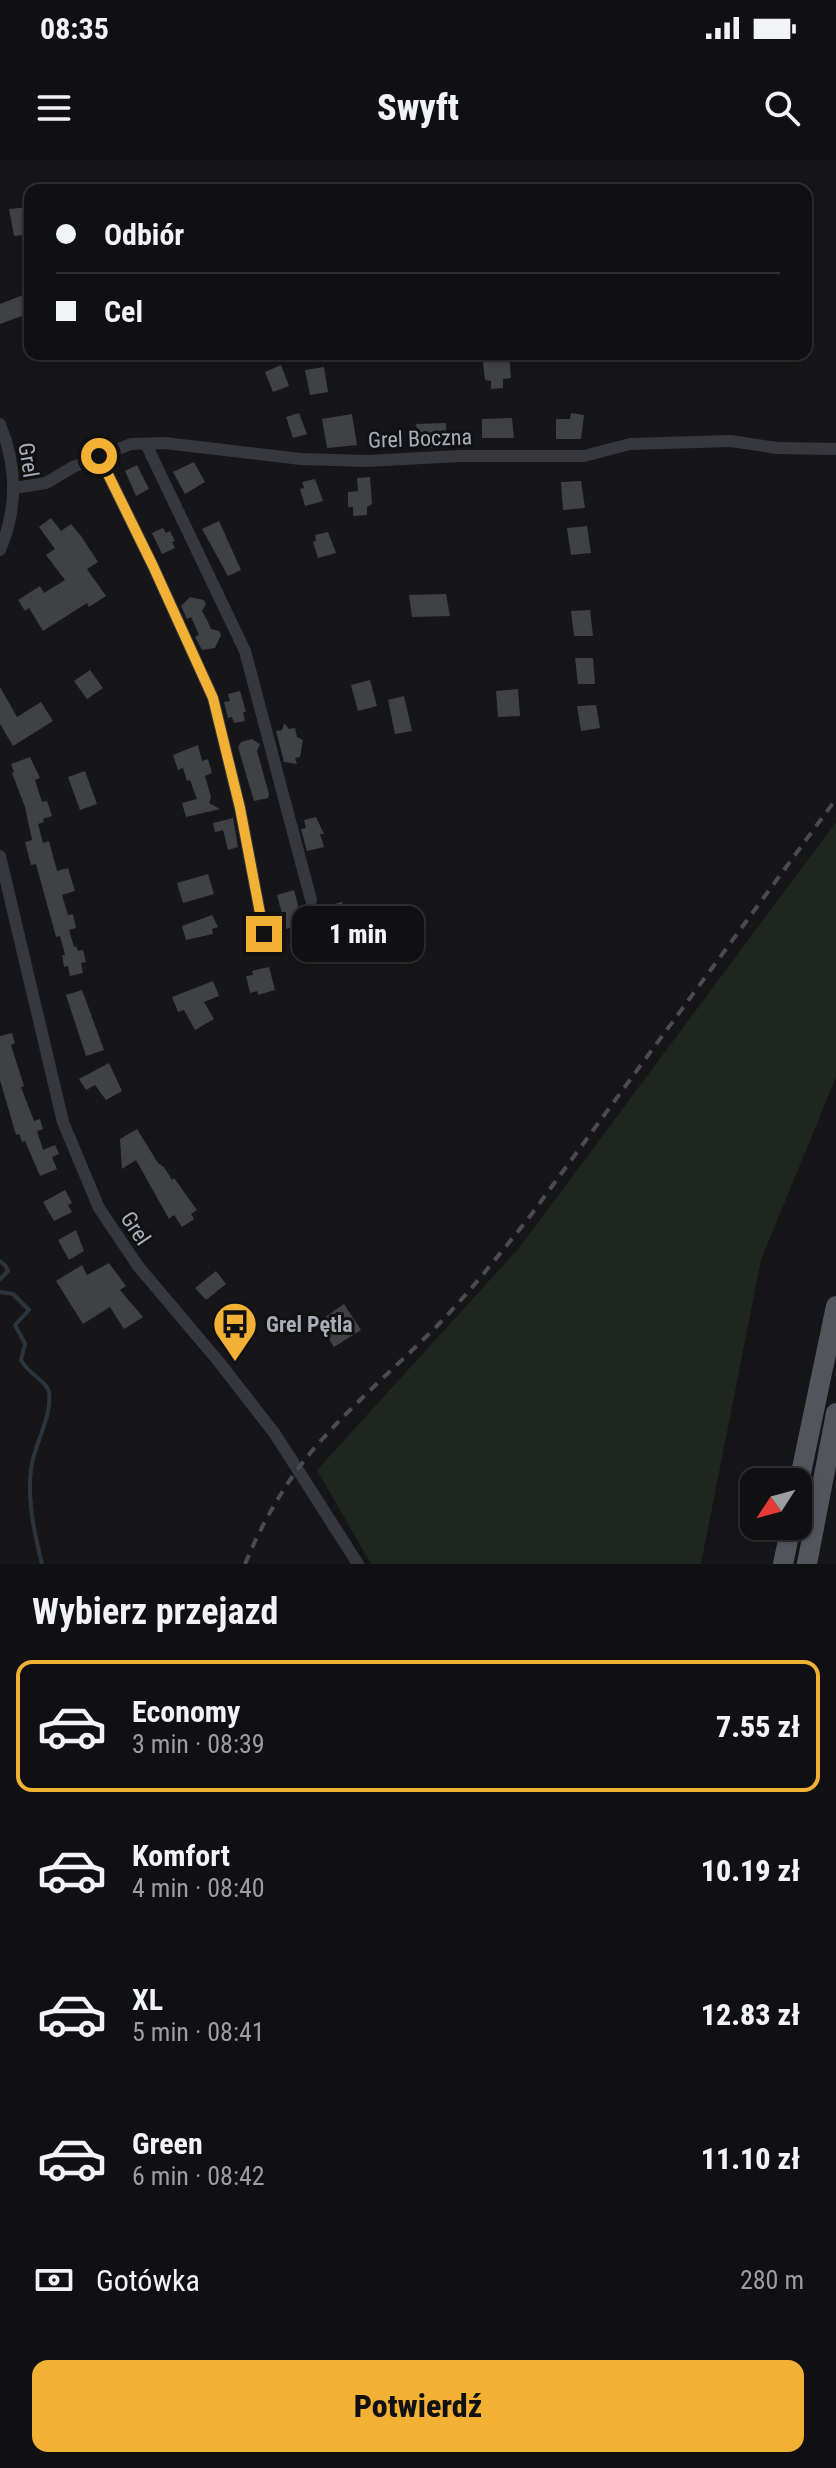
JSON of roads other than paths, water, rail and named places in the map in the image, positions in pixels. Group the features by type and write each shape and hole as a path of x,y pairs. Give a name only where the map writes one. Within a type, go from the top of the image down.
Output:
{"main road":[{"path":"802,1468 836,1306"},
{"path":"807,1564 836,1413"},
{"path":"783,1564 788,1540"}],"street":[{"name":"Grel","path":"0,424 8,446 14,488 11,519 0,550"},
{"name":"Grel Boczna","path":"14,488 46,483 99,456 131,444 165,443 301,459 366,461 460,456 584,456 630,444 731,441 777,448 836,449"},
{"path":"146,444 245,651 311,900"},
{"path":"99,456 213,698 240,808 264,934"},
{"name":"Grel","path":"0,856 63,1122 99,1208 138,1266 275,1434 358,1564"}],"waterway":[{"path":"0,1261 8,1271 0,1279"},
{"path":"0,1292 13,1294 29,1310 15,1325 25,1344 21,1360 49,1392 48,1409 33,1459 30,1484 42,1564"}],"railway":[{"path":"245,1564 296,1471 347,1413 448,1314 528,1219 836,799"}],"place":[{"name":"Grel Pętla","path":"235,1363"}]}
